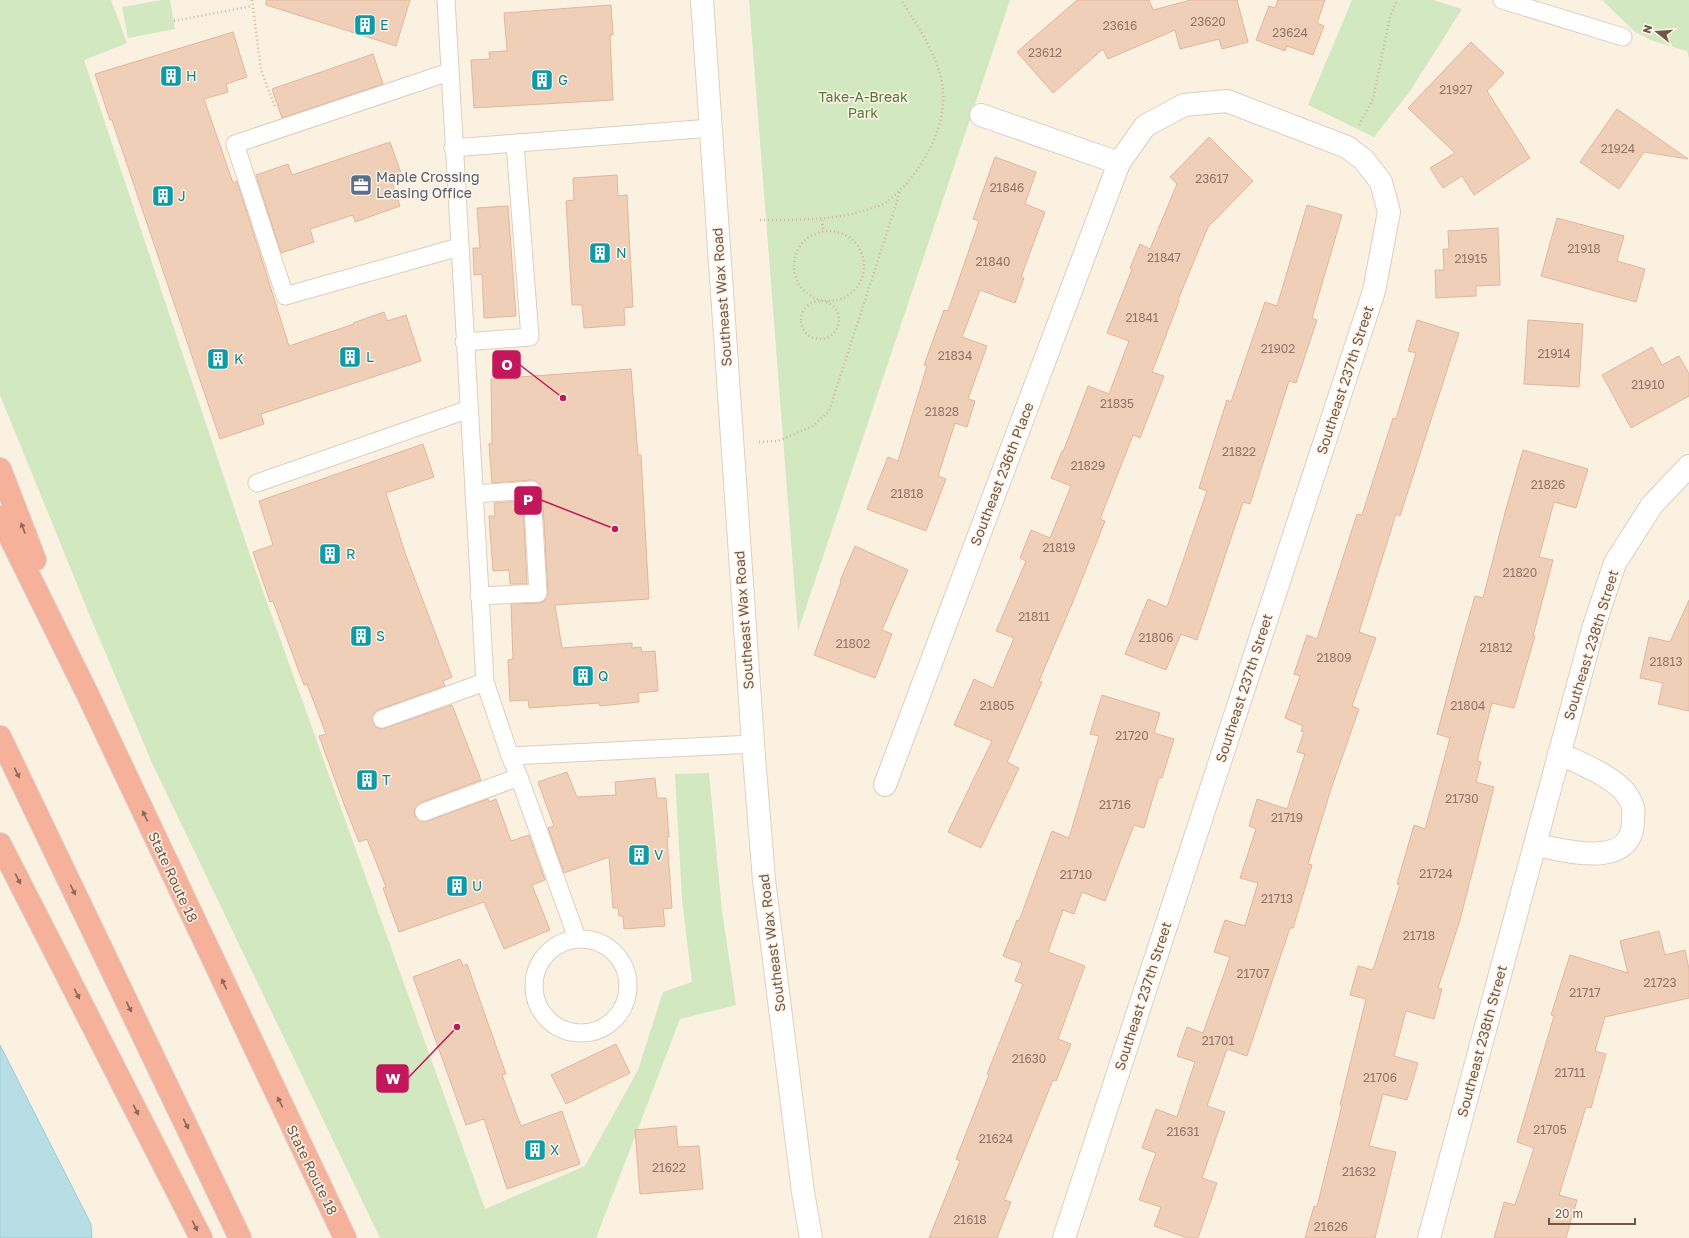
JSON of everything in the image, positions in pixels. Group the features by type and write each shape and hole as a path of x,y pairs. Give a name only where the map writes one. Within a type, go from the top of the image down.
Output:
{"highway":[{"path":"0,469 88,695"},
{"name":"State Route 18","path":"0,517 88,695 345,1238"},
{"path":"0,738 240,1238"},
{"path":"0,844 201,1238"}],"street":[{"name":"Southeast Wax Road","path":"702,0 753,744 764,880 802,1184 813,1232"},
{"name":"Southeast 237th Street","path":"1064,1238 1374,291 1389,212 1382,182 1364,160 1347,147 1227,101 1184,105 1145,126 1119,163"},
{"path":"982,115 1119,163"},
{"name":"Southeast 236th Place","path":"885,785 1119,163"},
{"name":"Southeast 238th Street","path":"1428,1238 1593,629 1615,563 1652,505 1689,466"},
{"path":"1535,844 1586,854 1613,852 1626,842 1633,827 1633,808 1621,788 1595,771 1559,753"}],"lane":[{"path":"452,0 446,0 449,72 485,682 510,756 577,938"},
{"path":"1502,0 1623,37"},
{"path":"449,72 236,144 285,296 459,247"},
{"path":"453,148 711,128"},
{"path":"464,342 530,337 515,143"},
{"path":"257,483 469,410"},
{"path":"474,494 532,490 538,592 479,596"},
{"path":"382,719 485,682"},
{"path":"510,756 753,744"},
{"path":"424,812 519,777"},
{"path":"577,938 593,940 608,946 620,958 627,972 628,978 629,988 625,1004 616,1018 604,1028 588,1033 572,1033 558,1027 546,1018 538,1005 534,991 535,976 540,962 550,950 563,942 577,938"}],"path":[{"path":"252,0 261,70 284,128"},
{"path":"760,220 822,219 866,210 888,201 922,164 936,134 944,104 942,79 934,54 901,0"},
{"path":"1347,147 1373,99 1390,17 1397,0"},
{"path":"174,21 252,6"},
{"path":"732,437 745,443 778,442 813,426 829,411 901,187"},
{"path":"822,219 823,231"},
{"path":"821,301 814,302 807,306 803,312 801,320 802,327 812,338 827,338 833,334 838,328 838,314 834,307 828,303 821,301 808,295 799,285 794,272 794,258 800,246 810,236 823,231 837,231 850,237 859,247 864,260 864,274 858,287 848,297 835,302 821,301"}],"green space":[{"path":"0,0 111,0 127,43 84,60 251,558 485,1209 585,1166 638,1070 663,992 692,982 682,899 675,774 709,773 722,911 736,1005 680,1019 596,1238 380,1238 152,763 92,621 0,395"},
{"path":"170,0 175,29 128,38 122,7"},
{"name":"Take-A-Break Park","path":"749,0 1010,0 798,631"},
{"path":"1352,0 1433,0 1462,9 1410,91 1374,137 1308,105"},
{"path":"1602,0 1689,0 1689,58 1687,51 1653,41 1635,32"}],"water":[{"path":"0,1045 91,1224 92,1238 0,1238"}],"building":[{"name":"E","path":"266,0 410,0 396,46 266,5"},
{"path":"1077,0 1149,0 1153,10 1191,0 1237,0 1248,42 1222,49 1219,39 1180,49 1175,30 1108,59 1103,49 1053,93 1017,52"},
{"path":"1278,0 1325,0 1317,23 1324,26 1313,55 1287,46 1285,51 1256,40 1269,6 1275,8"},
{"name":"G","path":"611,5 613,35 610,35 613,100 474,108 471,60 490,59 489,52 507,51 504,13"},
{"path":"233,32 247,77 226,84 228,92 204,99 233,183 237,181 289,346 384,312 387,321 406,315 421,361 261,414 264,424 220,439 95,74"},
{"path":"1471,42 1504,73 1487,91 1530,158 1474,195 1462,176 1443,188 1430,168 1455,153 1408,108"},
{"path":"373,54 383,84 282,118 272,89"},
{"path":"1617,109 1688,159 1644,152 1619,189 1580,162"},
{"path":"1209,137 1253,181 1208,227 1178,300 1179,301 1152,372 1164,376 1140,438 1133,435 1100,519 1105,521 1039,681 1042,682 1007,762 1019,768 981,848 948,832 992,741 954,725 974,679 993,688 1014,638 996,631 1026,561 1020,558 1031,530 1050,538 1071,486 1051,478 1062,451 1063,452 1088,386 1109,394 1129,341 1107,333 1132,269 1130,268 1140,244 1150,249 1177,184 1170,177"},
{"path":"390,142 402,176 391,179 400,206 355,222 353,215 310,229 314,242 281,253 256,175 288,164 292,175"},
{"path":"995,157 1036,172 1025,204 1045,212 1021,277 1024,278 1015,303 980,290 962,337 987,346 968,399 975,401 967,427 955,423 938,476 946,479 926,531 867,509 888,457 898,461 927,366 924,365 944,310 948,311 979,221 973,219"},
{"name":"N","path":"617,175 618,196 627,195 633,307 624,308 625,325 584,328 582,305 572,305 566,201 574,200 573,178"},
{"path":"1307,205 1342,215 1312,318 1317,320 1296,383 1289,381 1250,504 1243,502 1197,640 1181,634 1166,670 1125,654 1148,599 1167,607 1207,491 1199,488 1227,400 1231,402 1265,302 1277,306"},
{"path":"508,206 516,316 484,318 482,274 474,275 473,248 480,248 477,208"},
{"path":"1557,218 1624,236 1617,261 1645,269 1636,302 1541,276"},
{"path":"1498,228 1500,285 1476,286 1476,296 1436,298 1435,270 1444,270 1443,249 1449,249 1448,231"},
{"path":"1417,320 1459,333 1400,516 1396,514 1359,632 1376,638 1352,706 1359,709 1331,789 1308,864 1312,865 1293,928 1290,928 1247,1056 1227,1049 1207,1106 1225,1112 1202,1178 1217,1183 1198,1238 1187,1238 1154,1226 1161,1207 1139,1200 1156,1153 1142,1148 1156,1109 1177,1117 1195,1062 1177,1056 1187,1027 1203,1033 1230,957 1214,952 1225,920 1245,926 1258,883 1240,878 1256,829 1249,826 1257,799 1287,809 1305,754 1297,752 1304,732 1301,731 1303,726 1285,718 1300,676 1294,674 1307,635 1317,639 1357,514 1362,515 1393,418 1396,419 1416,353 1408,351"},
{"path":"1528,320 1583,324 1579,387 1524,384"},
{"path":"1652,347 1662,365 1679,356 1689,374 1689,396 1631,428 1602,375"},
{"path":"631,369 638,455 641,455 649,599 555,605 562,648 632,643 632,648 641,647 642,652 655,651 658,691 638,693 639,702 600,706 599,703 529,708 528,700 510,701 508,660 513,659 511,604 539,603 544,601 548,593 542,489 540,484 532,480 492,483 489,444 492,443 491,379"},
{"path":"423,444 434,477 386,493 406,556 452,677 443,681 445,686 378,710 374,713 373,722 376,727 381,729 452,705 481,780 420,803 414,810 415,816 422,822 427,821 488,799 489,802 496,799 511,841 529,835 545,880 532,885 550,930 504,949 484,902 399,932 383,888 386,887 367,839 359,842 344,804 319,736 326,734 307,684 304,685 273,601 270,602 253,552 273,545 259,501"},
{"path":"1523,450 1588,469 1576,508 1554,502 1539,557 1553,560 1533,636 1535,636 1514,708 1492,703 1477,761 1481,762 1476,782 1494,787 1460,920 1438,988 1442,989 1434,1019 1406,1011 1394,1056 1418,1063 1407,1100 1383,1094 1369,1146 1396,1152 1375,1238 1305,1238 1314,1206 1317,1207 1366,999 1350,995 1358,966 1373,970 1400,885 1397,884 1414,825 1425,829 1450,738 1437,734 1475,596 1483,598"},
{"path":"523,501 527,584 510,584 509,570 493,571 489,516 495,516 494,503"},
{"path":"855,546 908,570 882,630 892,634 875,678 814,655 841,582 840,581"},
{"path":"1689,600 1689,711 1658,704 1663,683 1640,678 1649,637 1670,642"},
{"path":"1102,695 1160,713 1154,733 1174,739 1162,778 1159,777 1144,828 1134,825 1105,901 1082,892 1074,914 1063,910 1048,952 1085,966 1058,1039 1071,1044 1056,1081 1053,1080 1004,1200 1011,1202 997,1238 929,1238 960,1161 956,1159 989,1075 987,1074 1023,984 1015,981 1022,963 1003,956 1017,920 1019,921 1052,831 1069,838 1099,736 1090,734"},
{"name":"V","path":"567,772 577,797 616,795 615,782 655,778 657,798 666,798 669,837 667,837 672,908 663,909 665,926 624,929 623,916 619,916 618,908 613,908 609,857 564,873 548,828 554,826 538,782"},
{"path":"1659,931 1665,955 1685,950 1689,969 1689,998 1605,1017 1595,1051 1606,1054 1591,1108 1586,1107 1559,1195 1577,1200 1566,1238 1494,1238 1504,1202 1515,1205 1534,1148 1517,1142 1554,1016 1551,1015 1570,955 1628,973 1620,941"},
{"path":"460,959 463,966 467,964 506,1074 502,1075 521,1126 562,1111 580,1164 507,1189 484,1119 466,1125 413,977"},
{"path":"616,1044 630,1073 566,1104 551,1075"},
{"path":"676,1126 678,1147 699,1146 703,1189 640,1194 635,1130"}],"place":[{"name":"E","path":"365,25"},
{"name":"H","path":"171,76"},
{"name":"G","path":"542,80"},
{"name":"Maple Crossing Leasing Office","path":"361,185"},
{"name":"J","path":"163,196"},
{"name":"N","path":"600,253"},
{"name":"L","path":"350,357"},
{"name":"K","path":"218,359"},
{"name":"O","path":"563,398"},
{"name":"P","path":"615,529"},
{"name":"R","path":"330,554"},
{"name":"S","path":"361,636"},
{"name":"Q","path":"583,676"},
{"name":"T","path":"367,780"},
{"name":"V","path":"639,855"},
{"name":"U","path":"457,886"},
{"name":"W","path":"457,1027"},
{"name":"X","path":"535,1150"}]}
